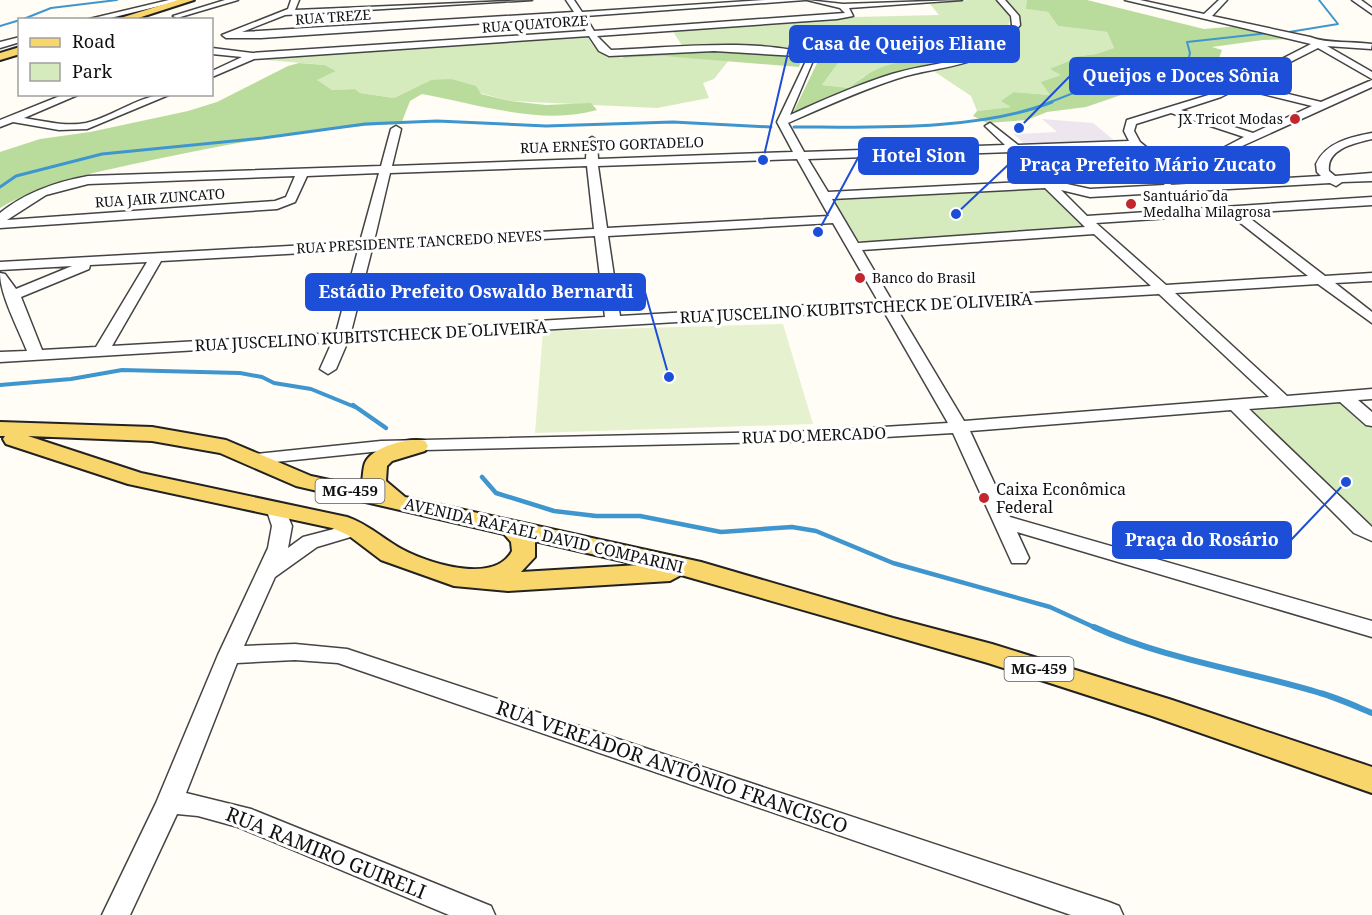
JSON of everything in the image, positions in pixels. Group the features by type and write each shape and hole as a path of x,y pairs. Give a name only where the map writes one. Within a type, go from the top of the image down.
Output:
{"main road":[{"path":"126,18 189,0"},
{"path":"0,57 18,51"},
{"name":"AVENIDA RAFAEL DAVID COMPARINI","path":"0,429 152,434 226,447 304,481 701,571 893,628 992,654 1162,708 1372,780"},
{"path":"103,469 112,449 125,441 152,434"},
{"name":"AVENIDA RAFAEL DAVID COMPARINI","path":"0,435 103,469 357,529 390,554 454,577 508,582 570,576 701,571"},
{"path":"399,502 381,491 374,482 376,464 384,456 417,446"},
{"path":"476,580 499,574 517,563 525,551 524,542 512,528"}],"street":[{"path":"96,18 180,0"},
{"path":"177,16 234,0"},
{"path":"285,13 293,8 295,0"},
{"path":"364,0 365,10"},
{"path":"285,13 365,10 434,3 528,0"},
{"path":"570,0 602,49 609,52 706,48 810,56 812,60 782,122"},
{"path":"640,0 648,10"},
{"name":"RUA TREZE","path":"285,13 223,37 578,15 711,3 801,0"},
{"path":"811,0 843,6 958,0"},
{"path":"782,122 899,75 960,65 978,58 1005,39 1016,25 1015,16 1000,0"},
{"path":"1129,0 1295,36 1320,44 1371,46"},
{"path":"1206,17 1223,0"},
{"path":"1357,1 1372,12"},
{"name":"RUA QUATORZE","path":"213,51 252,57 848,15 843,6"},
{"path":"0,45 18,40"},
{"path":"1175,176 1136,144 1129,131 1131,122 1218,95 1303,50 1320,44"},
{"path":"1320,44 1372,76"},
{"path":"1303,50 1329,50"},
{"path":"213,74 252,57"},
{"path":"1159,190 1175,176 1192,167 1319,105 1372,83"},
{"path":"1240,85 1319,105"},
{"path":"0,124 70,96"},
{"path":"12,119 59,127 87,126 161,96"},
{"path":"1169,109 1253,137"},
{"path":"782,122 798,154 959,427 1019,558"},
{"path":"990,126 1041,171 1048,184 1090,225 1170,290 1289,401"},
{"path":"328,369 342,338 396,129"},
{"path":"1369,203 1331,179 1321,169 1330,153 1346,143 1372,136"},
{"path":"592,140 592,160 613,323"},
{"name":"RUA ERNESTO GORTADELO","path":"0,222 15,207 49,189 88,180 592,160 1136,144"},
{"path":"1154,157 1192,167"},
{"name":"RUA JAIR ZUNCATO","path":"0,222 278,205 291,199 303,171"},
{"path":"824,196 1048,184 1084,193 1372,177"},
{"path":"853,247 1090,225 1230,209 1369,203"},
{"path":"1230,209 1372,319"},
{"name":"RUA PRESIDENTE TANCREDO NEVES","path":"0,266 837,219"},
{"path":"101,351 157,256"},
{"path":"14,295 99,260"},
{"path":"0,277 14,295 36,355"},
{"name":"RUA JUSCELINO KUBITSTCHECK DE OLIVEIRA","path":"5,358 1372,277"},
{"name":"RUA DO MERCADO","path":"256,459 298,457 372,447 807,436 959,427 1372,393"},
{"path":"1344,396 1372,421"},
{"path":"1235,405 1366,532"},
{"path":"116,915 169,802 229,655 278,548 282,526 277,511"},
{"path":"1004,522 1372,629"},
{"path":"264,575 310,542 357,529"},
{"name":"RUA VEREADOR ANTÔNIO FRANCISCO","path":"229,655 295,652 339,655 1109,915"},
{"name":"RUA RAMIRO GUIRELI","path":"169,802 198,805 242,817 481,915"}],"shaded area":[{"path":"1042,119 1093,123 1115,141 1024,144 1014,134 1057,132"}],"green space":[{"path":"997,0 1008,13 1010,20 1008,27 992,44 961,62 864,76 849,88 822,85 838,63 862,50 835,55 816,55 796,50 683,47 672,30 854,17 939,15 930,4"},
{"path":"1004,0 1027,0 1027,9 1048,12 1058,26 1107,32 1114,48 1096,54 1072,57 1069,61 1051,69 1062,75 1055,79 1051,95 1014,92 1012,107 977,111 971,96 932,70 983,58 1005,44 1019,22 1018,15"},
{"path":"1027,0 1087,0 1204,29 1239,26 1292,39 1263,40 1212,47 1222,50 1214,73 1176,87 1127,93 1086,107 1047,112 1027,120 987,123 973,116 977,111 1011,107 1001,101 1014,92 1050,95 1041,82 1061,75 1050,69 1069,61 1072,57 1096,54 1114,48 1107,32 1058,26 1048,12 1026,9"},
{"path":"587,37 599,53 624,58 663,56 729,60 714,79 703,83 709,98 657,108 510,101 431,80 394,98 360,93 355,89 332,90 316,80 336,71 325,65 254,59"},
{"path":"716,50 795,55 802,59 799,67 663,56 624,58 621,56"},
{"path":"862,50 890,51 892,54 838,63 822,85 849,88 872,72 890,64 938,61 945,65 911,69 792,115 819,59"},
{"path":"299,63 325,65 336,71 317,80 332,90 355,89 360,93 394,98 431,80 451,79 476,86 481,94 510,101 546,105 591,103 597,110 555,116 532,115 422,94 410,101 401,124 338,128 152,160 93,173 36,190 0,208 0,152 40,139 90,132 188,111 217,102 288,66"},
{"path":"1043,188 1083,227 866,242 858,240 834,202 838,199"},
{"path":"783,324 813,424 535,433 543,331"},
{"path":"1347,402 1372,424 1372,525 1366,522 1249,411"}],"waterway":[{"path":"26,18 51,8 117,0"},
{"path":"1283,33 1338,24 1319,0"},
{"path":"0,26 18,21"},
{"path":"1048,103 1081,90 1187,66 1190,53 1187,42 1269,33"},
{"path":"794,127 891,127 959,123 992,118 1052,102"},
{"path":"0,187 16,176 102,154 263,138 365,124 437,121 546,126 673,122 771,127"},
{"path":"0,385 71,379 122,370 240,373 262,377 274,383 311,389 355,407"},
{"path":"353,405 386,428"},
{"path":"482,477 496,493 554,511 596,516 640,516 721,532 792,527 816,531 893,563 1050,607 1098,629"},
{"path":"1094,627 1149,648 1327,695 1372,713"}],"place":[{"name":"JX Tricot Modas","path":"1295,119"},
{"name":"Queijos e Doces Sônia","path":"1019,128"},
{"name":"Casa de Queijos Eliane","path":"763,160"},
{"name":"Santuário da Medalha Milagrosa","path":"1131,204"},
{"name":"Praça Prefeito Mário Zucato","path":"956,214"},
{"name":"Hotel Sion","path":"818,232"},
{"name":"Banco do Brasil","path":"860,278"},
{"name":"Estádio Prefeito Oswaldo Bernardi","path":"669,377"},
{"name":"Praça do Rosário","path":"1346,482"},
{"name":"Caixa Econômica Federal","path":"984,498"}]}
